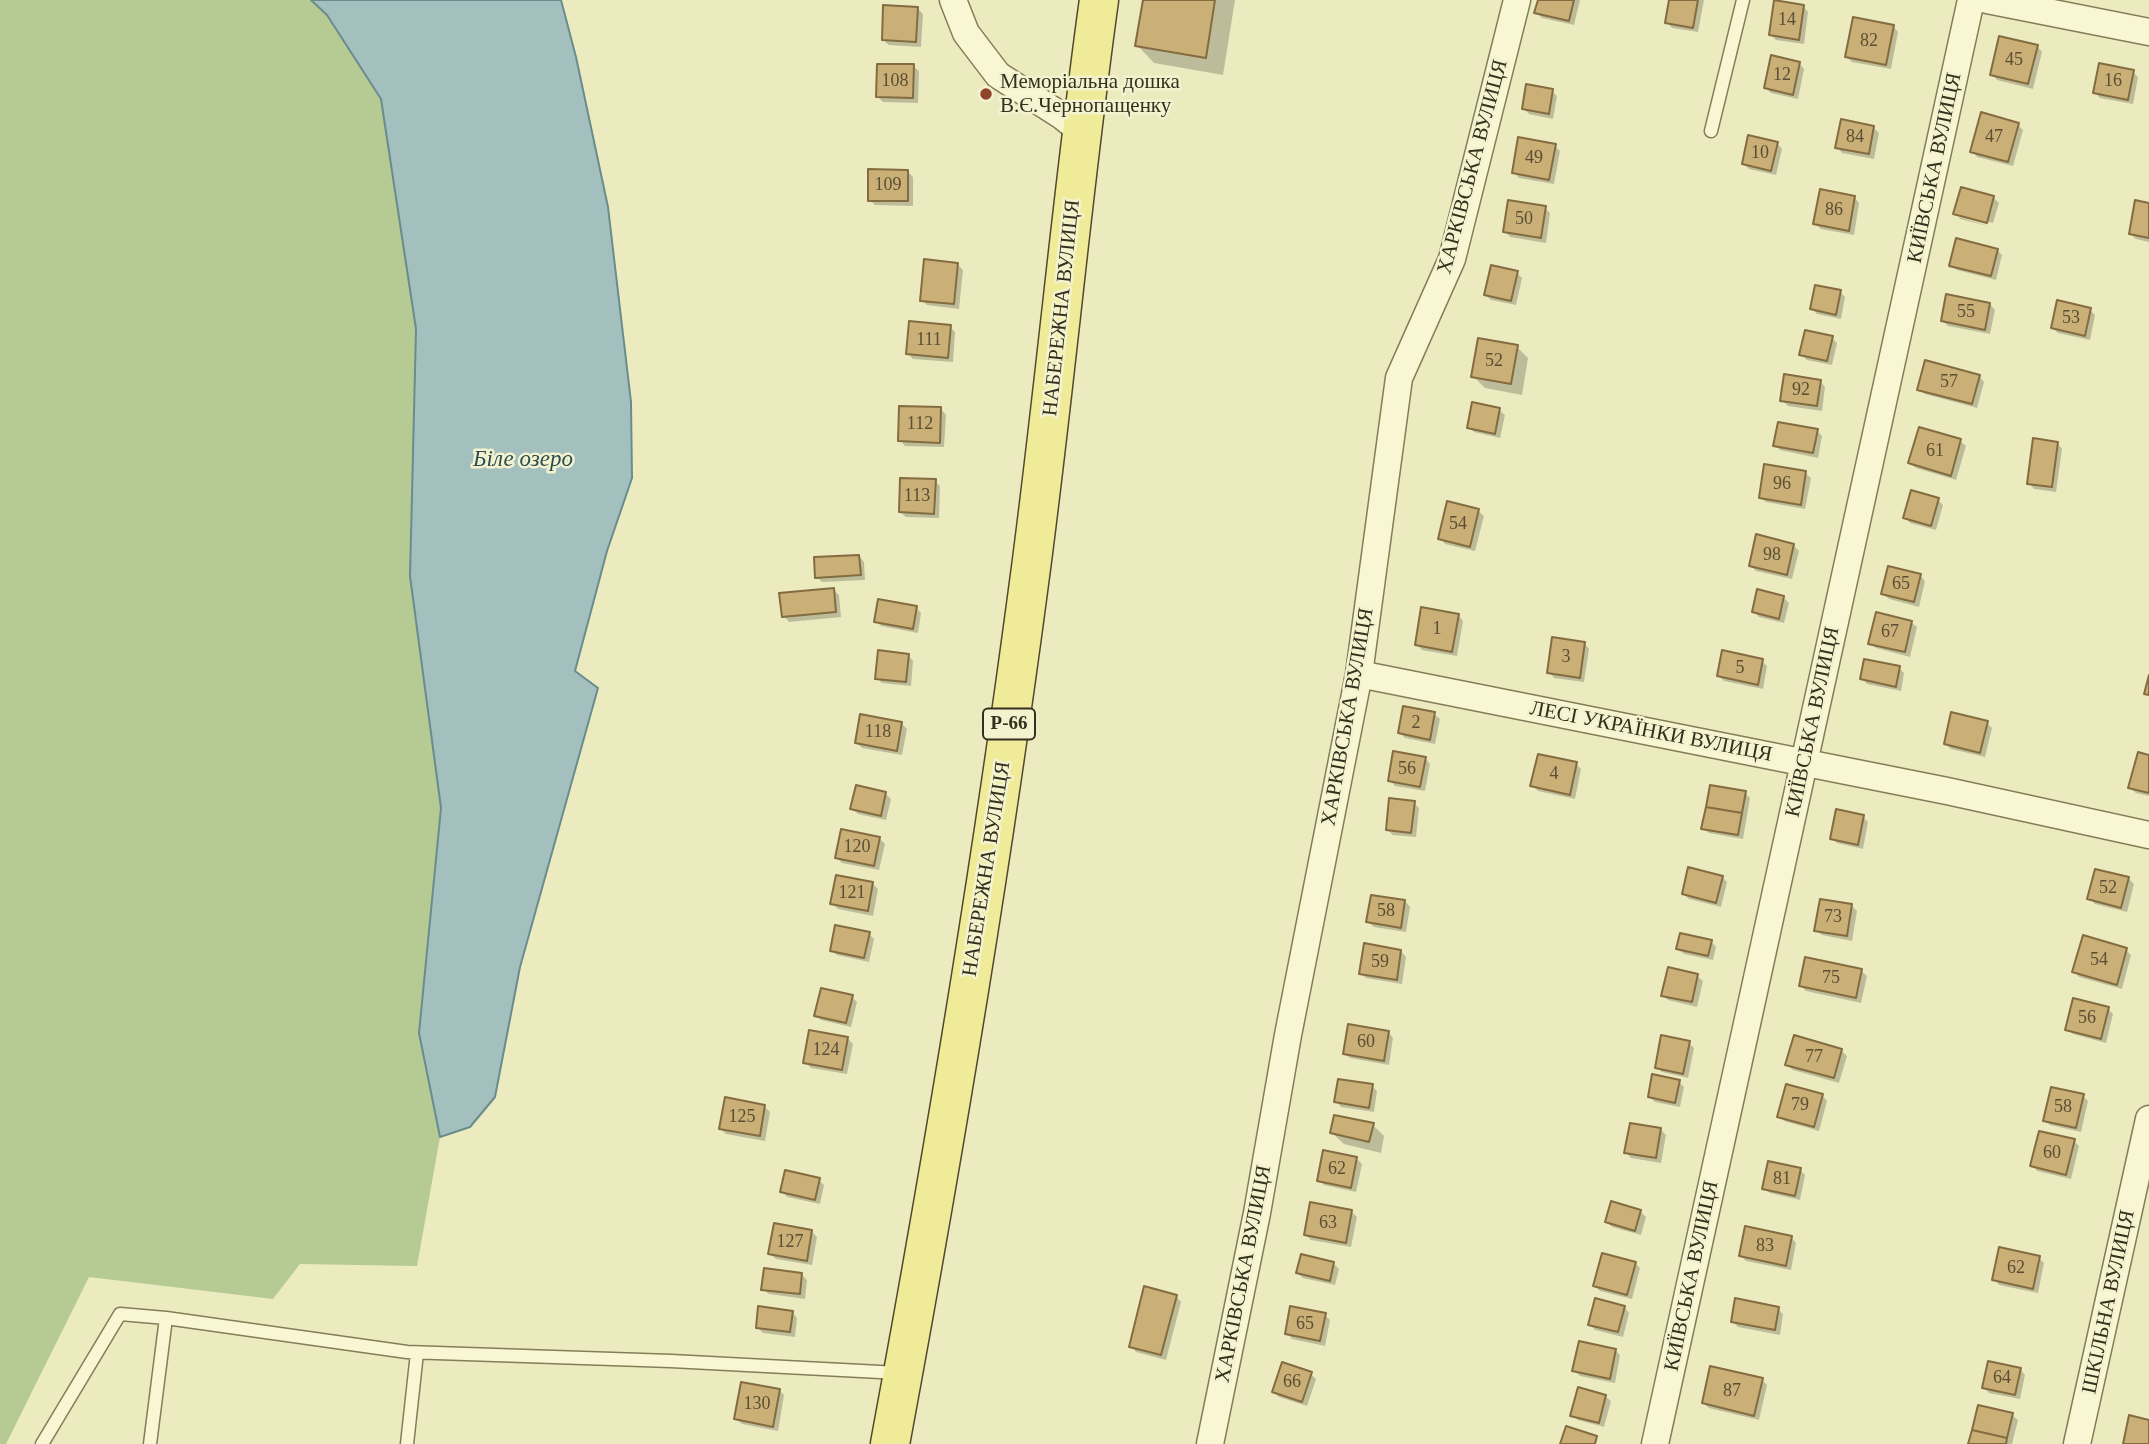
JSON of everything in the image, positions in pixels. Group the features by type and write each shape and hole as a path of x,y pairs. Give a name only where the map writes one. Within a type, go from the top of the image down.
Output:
{"main road":[{"name":"НАБЕРЕЖНА ВУЛИЦЯ","path":"890,1444 991,856 1029,582 1059,341 1081,131 1099,0"}],"street":[{"path":"953,0 967,33 998,75 1081,131"},
{"name":"ХАРКІВСЬКА ВУЛИЦЯ","path":"1210,1444 1257,1213 1288,1035 1359,674 1399,378 1452,259 1517,0"},
{"name":"КИЇВСЬКА ВУЛИЦЯ","path":"1655,1444 1971,0"},
{"path":"1987,0 2149,32"},
{"name":"ЛЕСІ УКРАЇНКИ ВУЛИЦЯ","path":"1359,674 1804,762 2149,835"},
{"name":"ШКІЛЬНА ВУЛИЦЯ","path":"2077,1444 2149,1119"}],"lane":[{"path":"1711,131 1743,0"},
{"path":"42,1444 120,1314 417,1353 671,1361 903,1373"},
{"path":"150,1444 166,1318"},
{"path":"407,1444 417,1353"}],"green space":[{"path":"0,0 311,0 327,15 381,99 416,329 410,576 441,808 419,1033 440,1137 417,1266 300,1264 273,1299 89,1277 6,1444 0,1444"}],"water":[{"name":"Біле озеро","path":"311,0 561,0 608,207 631,402 632,478 607,551 575,671 598,688 520,967 495,1097 470,1127 440,1137 419,1033 441,808 410,576 416,329 381,99 327,15"}],"building":[{"path":"1143,0 1215,0 1206,58 1135,46"},
{"path":"1538,0 1574,0 1569,21 1534,13"},
{"path":"1669,0 1698,0 1693,28 1665,23"},
{"path":"1774,0 1804,5 1799,40 1769,35"},
{"path":"883,5 918,7 916,42 882,40"},
{"path":"1853,17 1894,25 1886,65 1845,57"},
{"path":"1999,36 2038,45 2028,84 1990,75"},
{"path":"1771,55 1800,62 1793,95 1764,88"},
{"path":"2099,63 2134,70 2128,100 2093,93"},
{"path":"877,64 914,64 913,98 876,97"},
{"path":"1526,84 1553,89 1549,114 1522,109"},
{"path":"1981,112 2019,123 2008,162 1970,152"},
{"path":"1841,119 1874,126 1869,154 1835,148"},
{"path":"1748,135 1778,142 1771,171 1742,164"},
{"path":"1518,137 1556,144 1549,180 1512,173"},
{"path":"868,169 908,170 908,201 868,201"},
{"path":"1961,187 1994,196 1987,223 1953,214"},
{"path":"1820,189 1855,196 1849,231 1813,224"},
{"path":"1508,200 1546,206 1541,238 1503,232"},
{"path":"2135,200 2149,203 2149,238 2129,234"},
{"path":"1956,238 1998,249 1991,276 1949,266"},
{"path":"924,259 958,263 954,304 920,301"},
{"path":"1491,265 1518,271 1511,301 1484,295"},
{"path":"1815,285 1841,290 1836,315 1810,309"},
{"path":"1946,294 1990,303 1985,330 1941,321"},
{"path":"2057,300 2091,308 2085,336 2051,328"},
{"path":"909,321 951,325 948,358 906,354"},
{"path":"1805,330 1833,336 1827,361 1799,355"},
{"path":"1478,338 1518,345 1511,384 1471,377"},
{"path":"1925,360 1980,375 1972,404 1917,390"},
{"path":"1784,374 1821,380 1817,406 1780,401"},
{"path":"1472,402 1500,408 1495,434 1467,428"},
{"path":"899,406 941,407 940,443 898,441"},
{"path":"1778,422 1818,429 1813,453 1773,446"},
{"path":"1919,427 1961,439 1951,476 1908,463"},
{"path":"2033,438 2058,442 2052,487 2027,484"},
{"path":"1764,464 1806,471 1801,505 1759,498"},
{"path":"900,478 936,479 934,514 899,512"},
{"path":"1911,490 1939,498 1931,526 1903,518"},
{"path":"1447,501 1479,509 1470,547 1438,539"},
{"path":"1756,534 1794,544 1787,575 1749,566"},
{"path":"859,555 861,575 815,578 814,557"},
{"path":"1888,566 1921,574 1914,602 1881,594"},
{"path":"834,588 836,612 782,617 779,593"},
{"path":"1757,589 1784,596 1779,619 1752,612"},
{"path":"878,599 917,606 913,629 874,622"},
{"path":"1421,607 1459,614 1452,652 1415,645"},
{"path":"1876,612 1912,621 1905,652 1868,644"},
{"path":"1552,637 1585,642 1580,678 1547,673"},
{"path":"878,650 909,654 906,682 875,679"},
{"path":"1722,650 1763,659 1758,685 1717,676"},
{"path":"1864,659 1900,666 1896,687 1860,679"},
{"path":"2149,675 2149,695 2144,694"},
{"path":"1403,706 1435,712 1430,740 1398,733"},
{"path":"1951,712 1988,721 1980,753 1944,744"},
{"path":"860,714 902,722 897,751 855,743"},
{"path":"1393,751 1426,757 1420,787 1388,781"},
{"path":"2138,752 2149,755 2149,793 2128,788"},
{"path":"1538,754 1577,762 1570,795 1530,786"},
{"path":"856,785 886,792 881,816 850,809"},
{"path":"1710,785 1746,791 1742,813 1706,807"},
{"path":"1389,798 1415,801 1411,833 1386,830"},
{"path":"1706,807 1742,813 1738,835 1701,829"},
{"path":"1836,809 1864,815 1858,845 1830,839"},
{"path":"841,829 880,837 874,866 835,858"},
{"path":"1688,867 1723,876 1716,903 1682,894"},
{"path":"2095,869 2129,877 2121,908 2087,899"},
{"path":"836,875 873,882 868,911 830,904"},
{"path":"1371,895 1405,900 1401,928 1366,922"},
{"path":"1820,899 1852,904 1847,936 1814,931"},
{"path":"835,925 870,932 864,958 830,951"},
{"path":"1680,933 1712,940 1708,956 1676,949"},
{"path":"2083,935 2127,948 2117,985 2072,972"},
{"path":"1364,943 1401,950 1397,980 1359,974"},
{"path":"1805,957 1862,969 1856,998 1799,986"},
{"path":"1668,967 1698,974 1692,1002 1661,996"},
{"path":"821,988 853,995 846,1023 814,1016"},
{"path":"2073,998 2109,1007 2101,1039 2065,1030"},
{"path":"1348,1024 1389,1031 1384,1061 1343,1054"},
{"path":"809,1030 848,1037 842,1070 803,1063"},
{"path":"1661,1035 1690,1041 1683,1074 1655,1068"},
{"path":"1794,1035 1842,1049 1834,1078 1785,1065"},
{"path":"1652,1074 1680,1080 1675,1103 1648,1097"},
{"path":"1338,1079 1373,1084 1369,1108 1334,1102"},
{"path":"1786,1084 1823,1094 1814,1127 1777,1117"},
{"path":"2051,1087 2084,1094 2076,1128 2043,1121"},
{"path":"725,1097 765,1105 760,1136 719,1129"},
{"path":"1334,1115 1374,1123 1369,1142 1330,1133"},
{"path":"1630,1123 1661,1128 1656,1158 1624,1153"},
{"path":"2039,1131 2075,1139 2066,1175 2030,1166"},
{"path":"1323,1150 1357,1157 1351,1188 1317,1181"},
{"path":"1768,1161 1801,1168 1795,1196 1762,1189"},
{"path":"785,1170 820,1178 815,1200 780,1192"},
{"path":"1611,1201 1641,1210 1635,1231 1605,1222"},
{"path":"1310,1202 1352,1210 1346,1243 1304,1235"},
{"path":"774,1223 812,1230 807,1261 768,1254"},
{"path":"1745,1226 1792,1236 1786,1266 1739,1256"},
{"path":"1999,1247 2040,1256 2033,1289 1992,1280"},
{"path":"1602,1253 1636,1262 1627,1295 1593,1286"},
{"path":"1301,1254 1334,1262 1330,1281 1296,1273"},
{"path":"764,1268 802,1273 800,1294 761,1290"},
{"path":"1144,1286 1177,1295 1161,1355 1129,1347"},
{"path":"1595,1298 1625,1306 1618,1332 1588,1325"},
{"path":"1735,1298 1779,1307 1775,1330 1731,1322"},
{"path":"758,1306 793,1311 790,1332 756,1328"},
{"path":"1290,1306 1326,1313 1320,1341 1285,1334"},
{"path":"1579,1341 1616,1349 1610,1379 1572,1371"},
{"path":"1988,1361 2021,1368 2015,1395 1982,1388"},
{"path":"1282,1362 1312,1372 1302,1402 1272,1392"},
{"path":"1710,1366 1763,1378 1754,1416 1702,1403"},
{"path":"741,1382 780,1389 773,1427 734,1419"},
{"path":"1578,1387 1606,1395 1599,1423 1570,1416"},
{"path":"1978,1405 2013,1413 2007,1438 1972,1430"},
{"path":"2129,1415 2149,1420 2149,1444 2123,1444"},
{"path":"1566,1426 1597,1436 1595,1444 1560,1444"},
{"path":"1972,1430 2007,1438 2006,1444 1968,1444"}],"place":[{"name":"Меморіальна дошка В.Є.Чернопащенку","path":"986,94"}]}
